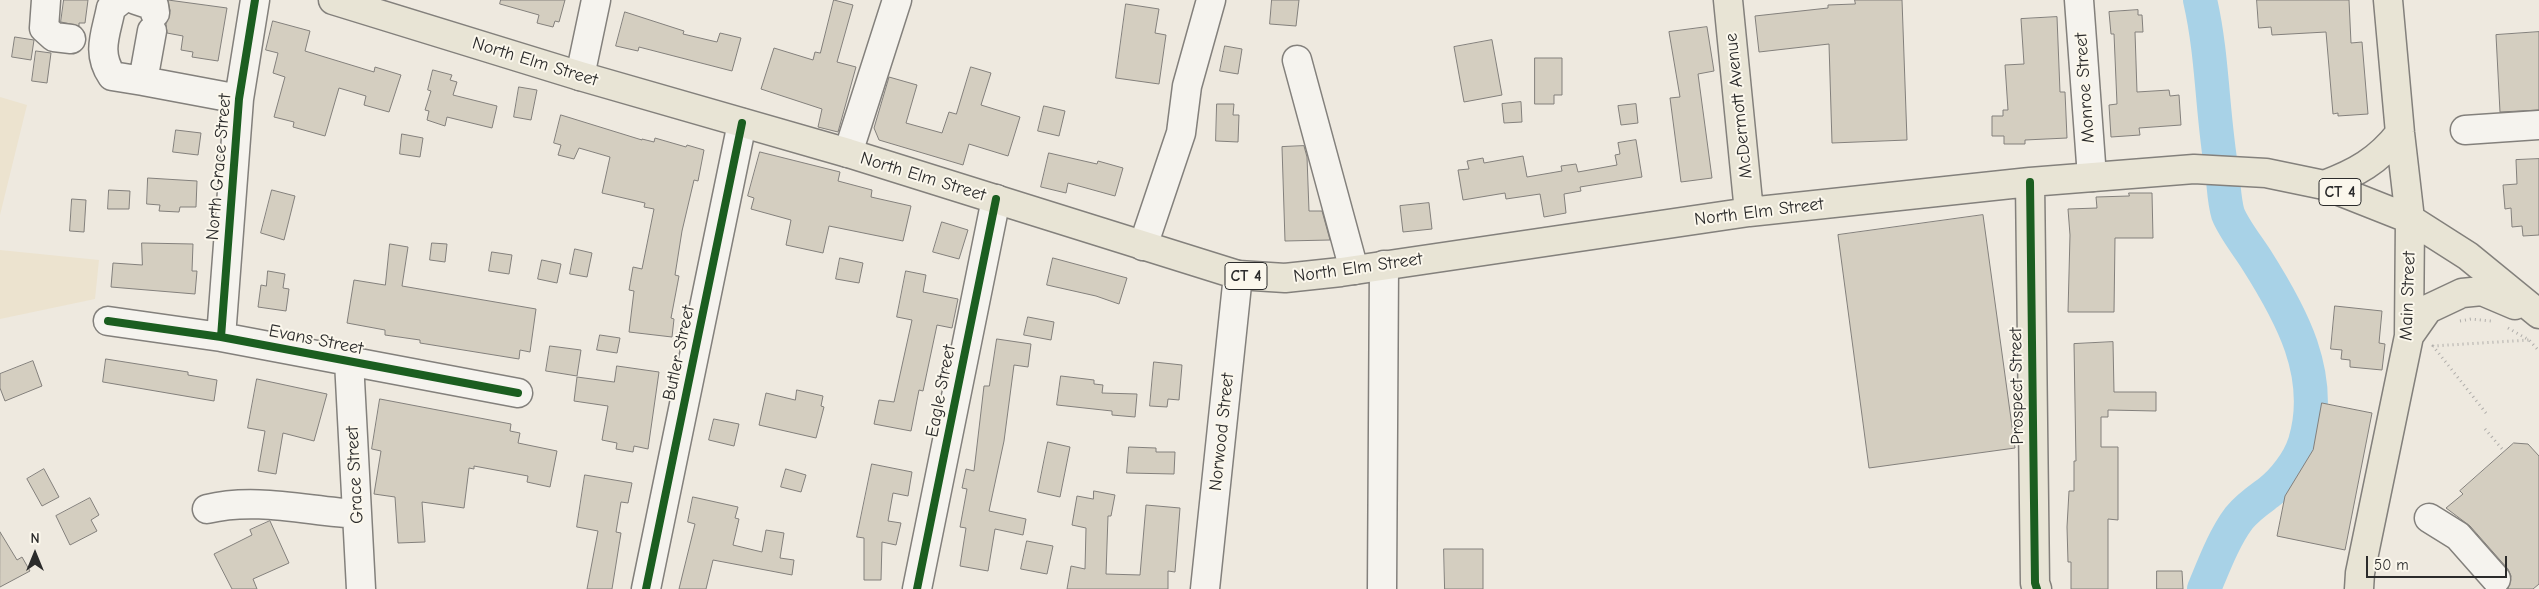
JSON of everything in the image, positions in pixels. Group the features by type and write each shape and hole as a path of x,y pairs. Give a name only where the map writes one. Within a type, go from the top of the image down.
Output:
{"main road":[{"name":"North Elm Street","path":"332,0 580,76 848,153 1238,275 1285,278 1354,270 1749,212 2030,182 2194,169 2266,174 2324,186 2410,220"},
{"name":"McDermott Avenue","path":"1728,0 1749,212"},
{"name":"Main Street","path":"2359,589 2360,573 2423,345 2388,0"},
{"path":"2324,186 2358,170 2377,157 2400,133"},
{"name":"Prospect Street","path":"2030,182 2035,583 2037,589"},
{"name":"CT 4","path":"2410,220 2468,256 2536,323"},
{"path":"2423,345 2428,309 2462,293 2482,291 2536,323"}],"street":[{"path":"46,0 44,28 54,36 71,39"},
{"path":"122,0 111,8 102,52 105,64 112,76 239,98"},
{"name":"North Grace Street","path":"221,337 239,98 255,0"},
{"path":"580,76 596,0"},
{"path":"848,153 897,0"},
{"path":"1143,246 1181,134 1186,86 1211,0"},
{"name":"Monroe Street","path":"2079,0 2092,177"},
{"path":"143,81 147,15"},
{"path":"1297,60 1354,270"},
{"name":"Butler Street","path":"646,589 742,123"},
{"path":"2465,130 2539,125"},
{"name":"Eagle Street","path":"917,589 996,199"},
{"path":"1382,589 1384,265"},
{"name":"Norwood Street","path":"1205,589 1238,275"},
{"name":"Evans Street","path":"108,320 221,337 518,393"},
{"name":"Grace Street","path":"349,362 361,589"},
{"path":"207,509 228,504 266,504 320,512 357,514"},
{"path":"2429,518 2458,536 2496,579"}],"path":[{"path":"2452,324 2470,319 2493,322"},
{"path":"2506,326 2536,323"},
{"path":"2423,345 2536,323"},
{"path":"2536,323 2539,351"},
{"path":"2423,345 2436,337"},
{"path":"2423,345 2486,413"},
{"path":"2485,429 2503,450"}],"shaded area":[{"path":"0,97 27,105 0,215"},
{"path":"0,250 99,260 95,299 0,319"}],"building":[{"path":"64,0 88,0 85,23 79,23 79,26 61,22"},
{"path":"168,0 227,8 218,61 192,57 193,52 181,50 183,36 167,33 166,24 170,11"},
{"path":"501,0 565,0 559,22 555,21 553,27 537,23 539,15 500,4"},
{"path":"834,0 853,5 837,62 856,67 838,132 818,127 822,109 761,89 774,48 813,60 815,52 820,53"},
{"path":"1272,0 1299,0 1296,26 1270,24"},
{"path":"1855,0 1902,0 1907,140 1832,143 1829,44 1759,52 1755,16 1828,8 1828,5 1855,4"},
{"path":"2257,0 2349,0 2351,43 2362,42 2368,114 2338,116 2338,113 2333,114 2326,32 2272,35 2271,27 2259,28"},
{"path":"1126,4 1159,9 1155,33 1166,35 1159,84 1116,78"},
{"path":"2138,10 2138,15 2142,15 2143,32 2135,32 2137,92 2169,90 2170,96 2179,95 2181,125 2139,128 2140,135 2111,137 2109,105 2117,104 2114,34 2111,34 2109,12"},
{"path":"625,12 684,31 683,34 717,42 720,33 741,38 732,71 639,47 638,51 616,46"},
{"path":"2057,17 2060,92 2065,92 2067,138 2025,140 2025,144 2004,144 2004,136 1992,136 1992,116 2003,116 2003,110 2008,110 2005,65 2024,64 2021,19"},
{"path":"273,21 310,31 305,51 374,72 375,67 401,75 389,112 364,105 366,96 339,88 325,136 293,127 294,122 274,117 285,77 273,73 278,53 266,50"},
{"path":"1707,27 1714,71 1698,74 1712,178 1681,182 1670,98 1680,97 1669,32"},
{"path":"2539,32 2539,110 2500,112 2496,35"},
{"path":"15,37 34,40 31,60 12,57"},
{"path":"1492,40 1502,95 1464,102 1454,47"},
{"path":"1225,46 1242,49 1238,74 1220,71"},
{"path":"36,51 51,53 47,83 32,81"},
{"path":"1535,58 1562,58 1562,95 1554,95 1554,104 1535,104"},
{"path":"971,67 991,73 981,105 1020,117 1008,156 969,144 963,165 879,140 874,128 889,77 917,85 906,123 942,133 949,112 956,114"},
{"path":"433,70 452,75 450,80 457,82 453,95 497,106 492,128 447,117 445,126 427,120 429,111 425,110 431,91 428,90"},
{"path":"519,87 537,90 531,120 514,117"},
{"path":"1521,102 1522,122 1504,123 1502,104"},
{"path":"1217,104 1234,104 1233,115 1239,115 1238,142 1216,141"},
{"path":"1636,104 1638,123 1621,125 1618,106"},
{"path":"1044,106 1065,111 1059,136 1038,131"},
{"path":"561,115 642,140 654,142 655,138 704,150 698,181 694,180 682,231 675,275 679,276 671,318 674,319 672,337 629,332 634,291 629,290 633,267 642,269 654,209 644,207 645,203 602,193 610,157 579,148 574,159 558,155 561,145 554,143"},
{"path":"176,130 201,133 198,155 173,152"},
{"path":"402,134 423,138 420,157 400,154"},
{"path":"1636,140 1642,177 1580,187 1581,191 1564,194 1566,213 1544,217 1540,194 1506,199 1505,193 1463,200 1458,170 1469,169 1467,161 1483,158 1484,163 1523,156 1527,177 1562,171 1561,166 1576,164 1578,172 1617,165 1615,155 1620,154 1618,143"},
{"path":"1304,146 1307,157 1309,211 1322,211 1330,240 1285,241 1282,147"},
{"path":"760,152 840,172 838,181 872,190 871,197 911,206 903,241 829,226 823,253 786,245 791,220 751,209 754,198 748,196"},
{"path":"1049,153 1097,164 1098,161 1123,168 1115,196 1068,183 1066,193 1041,187"},
{"path":"2539,159 2539,235 2523,236 2522,226 2512,227 2511,208 2505,209 2503,185 2517,184 2516,160"},
{"path":"148,178 197,181 196,207 180,207 179,212 159,211 160,205 147,204"},
{"path":"109,190 130,191 129,209 108,209"},
{"path":"272,190 295,196 284,240 261,233"},
{"path":"2129,193 2152,193 2153,238 2115,238 2114,312 2068,312 2070,235 2068,209 2097,208 2096,197 2129,196"},
{"path":"72,199 86,200 84,232 70,231"},
{"path":"1429,203 1432,229 1403,232 1400,206"},
{"path":"1983,215 2015,448 1869,468 1838,235"},
{"path":"942,222 968,230 959,259 933,252"},
{"path":"142,243 193,244 192,271 197,271 195,294 111,287 113,263 142,265"},
{"path":"432,243 447,244 445,262 430,260"},
{"path":"390,244 408,247 402,286 536,309 530,352 520,350 519,359 420,343 420,340 385,335 385,330 347,323 354,280 385,285"},
{"path":"575,249 592,253 587,277 570,274"},
{"path":"492,252 512,255 509,274 489,271"},
{"path":"840,258 863,263 859,283 836,279"},
{"path":"1053,258 1127,278 1119,304 1096,296 1047,285"},
{"path":"542,260 561,264 557,283 538,279"},
{"path":"268,271 285,274 283,288 289,289 286,311 258,307 261,285 266,286"},
{"path":"906,271 926,275 923,292 958,299 952,328 937,325 923,391 919,390 911,431 874,424 879,400 894,402 912,320 897,317"},
{"path":"2335,306 2382,311 2379,343 2385,344 2382,370 2350,367 2350,360 2341,359 2342,350 2331,349"},
{"path":"1028,317 1054,322 1051,340 1024,335"},
{"path":"600,335 620,338 617,353 597,350"},
{"path":"997,339 1031,344 1028,367 1014,365 1004,441 989,511 1026,519 1023,535 995,529 988,571 960,566 966,528 960,527 967,489 962,488 966,469 974,471 984,386 989,386"},
{"path":"2113,342 2114,392 2156,392 2156,411 2108,410 2108,417 2101,417 2101,447 2118,447 2118,520 2108,519 2108,589 2071,589 2071,562 2068,562 2067,527 2069,491 2074,491 2074,461 2076,461 2074,344"},
{"path":"550,346 581,350 577,376 546,371"},
{"path":"106,359 188,372 188,375 217,380 214,401 103,382"},
{"path":"33,361 42,386 5,401 0,388 0,374"},
{"path":"1154,362 1182,365 1179,400 1168,399 1167,407 1150,406"},
{"path":"617,366 659,372 648,449 634,446 633,452 616,449 617,443 602,440 608,406 574,401 577,377 614,382"},
{"path":"1061,376 1094,380 1094,384 1103,385 1102,393 1137,394 1135,417 1112,415 1112,411 1057,405"},
{"path":"257,379 327,394 314,441 283,433 276,474 258,471 265,431 248,428"},
{"path":"797,390 823,396 821,406 824,407 816,438 759,425 766,393 795,400"},
{"path":"380,399 511,424 510,431 520,433 518,443 557,451 550,487 527,482 528,476 474,466 474,469 469,468 464,508 422,502 425,542 398,543 395,497 374,494 381,451 372,449"},
{"path":"2322,403 2372,413 2345,550 2277,536 2285,496 2313,450"},
{"path":"714,419 739,424 734,446 709,440"},
{"path":"1048,442 1070,447 1060,497 1038,492"},
{"path":"2514,443 2528,444 2539,456 2539,584 2533,589 2508,589 2511,576 2508,569 2470,526 2446,508 2463,494 2460,491"},
{"path":"1129,447 1156,448 1156,452 1175,452 1174,474 1127,473"},
{"path":"872,464 912,472 908,496 893,493 888,521 901,523 896,545 882,542 881,580 864,580 864,538 857,537"},
{"path":"44,469 59,497 42,506 27,479"},
{"path":"786,469 806,475 801,492 781,487"},
{"path":"585,475 632,483 628,503 621,502 616,532 621,533 612,589 587,589 598,531 577,527"},
{"path":"1094,491 1115,495 1111,516 1108,516 1106,574 1140,575 1146,505 1180,508 1175,572 1168,571 1168,589 1067,589 1071,566 1085,569 1086,528 1072,525 1077,496 1093,499"},
{"path":"693,497 738,507 735,518 739,519 733,545 762,552 766,530 784,533 780,558 794,560 792,575 713,560 706,589 679,589 695,524 688,522"},
{"path":"90,498 99,515 91,520 97,531 70,545 56,516"},
{"path":"270,521 289,563 253,579 257,589 232,589 214,554 252,535 250,530"},
{"path":"0,532 17,560 22,557 30,571 0,587"},
{"path":"1027,541 1053,546 1047,574 1021,569"},
{"path":"1444,549 1483,549 1483,589 1445,589"},
{"path":"2157,571 2182,571 2183,589 2157,589"}],"waterway":[{"path":"2200,0 2208,42 2219,151 2228,214 2269,280 2292,323 2308,369 2311,393 2310,417 2305,442 2299,456 2280,483 2249,507 2239,518 2224,543 2204,589"}],"cycle path":[{"path":"221,337 239,99 255,0"},
{"path":"646,589 742,123"},
{"path":"2030,182 2035,583 2037,589"},
{"path":"917,589 996,199"},
{"path":"108,321 221,337 518,393"}]}
